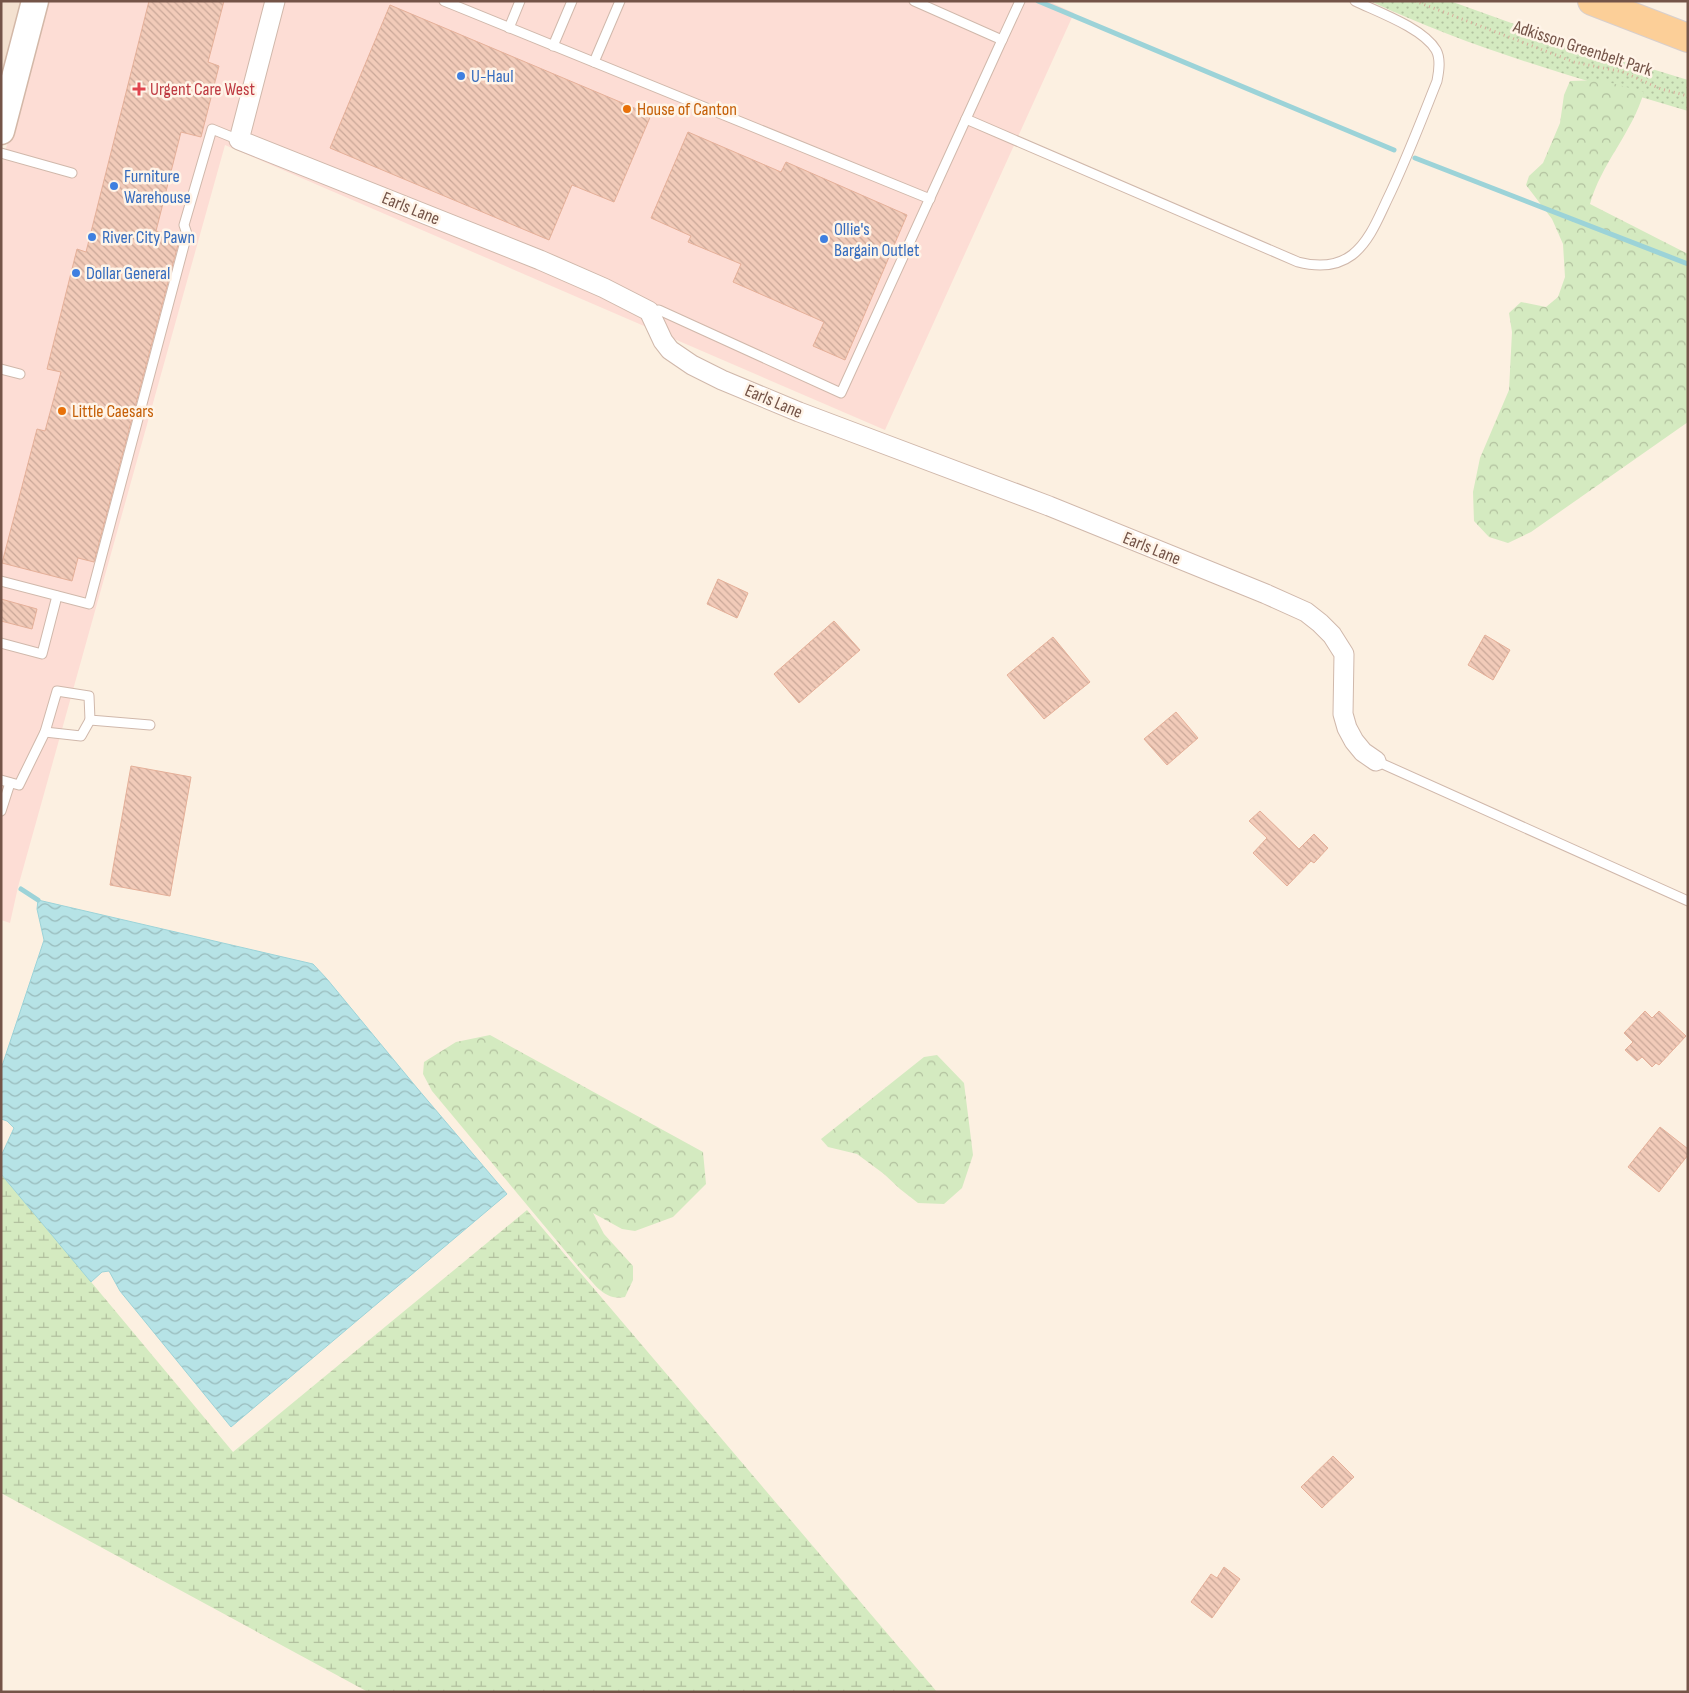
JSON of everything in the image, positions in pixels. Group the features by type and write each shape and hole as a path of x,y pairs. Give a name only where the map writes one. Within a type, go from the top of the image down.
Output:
{"main road":[{"path":"1,132 36,1"},
{"path":"1592,1 1688,38"}],"street":[{"path":"239,140 274,1"},
{"name":"Earls Lane","path":"239,140 540,260 604,288 649,311 663,341 670,350 692,365 722,380 799,412 1049,506 1306,612 1332,635 1344,654 1343,714 1347,728 1363,752 1376,761"}],"lane":[{"path":"444,1 466,5 509,28 930,199"},
{"path":"509,28 520,1"},
{"path":"553,46 572,1"},
{"path":"594,62 620,1"},
{"path":"914,1 1002,40"},
{"path":"649,311 659,310 841,393 1020,1"},
{"path":"966,119 1298,262 1312,266 1325,266 1340,262 1353,254 1372,231 1403,166 1437,81 1439,69 1436,50 1425,39 1412,29 1355,1"},
{"path":"1,581 88,604 187,234 184,226 212,129 239,140"},
{"path":"1,153 72,173"},
{"path":"1,369 20,374"},
{"path":"1,643 42,654 57,596"},
{"path":"1,811 6,781 19,785 45,732 56,691 89,696 90,720 81,736 45,732"},
{"path":"90,720 150,725"},
{"path":"1376,761 1688,901"}],"path":[{"name":"Adkisson Greenbelt Park","path":"1415,1 1574,62 1623,72 1661,89 1688,96"}],"shaded area":[{"path":"1,1 36,1 1,138"},
{"path":"44,1 1048,1 1074,13 885,430 225,145 18,887 10,923 1,920 1,168"}],"green space":[{"path":"1370,1 1450,1 1570,44 1688,80 1688,111 1527,62 1448,34"},
{"path":"1601,80 1644,92 1632,121 1601,175 1590,204 1688,254 1688,422 1531,532 1508,543 1489,537 1474,521 1473,492 1480,458 1509,390 1512,332 1509,313 1521,302 1546,307 1558,297 1565,277 1563,244 1552,219 1526,185 1529,176 1543,163 1560,123 1564,95 1570,81"},
{"path":"490,1035 703,1152 706,1184 673,1217 635,1231 622,1229 593,1213 604,1234 633,1266 633,1280 625,1297 618,1298 606,1294 582,1271 432,1091 423,1074 424,1062 456,1042"},
{"path":"937,1055 964,1083 973,1155 962,1188 944,1204 918,1203 857,1154 828,1147 821,1139 924,1057"},
{"path":"1,1174 233,1452 527,1210 937,1692 368,1692 1,1493"}],"water":[{"path":"38,900 313,964 507,1194 231,1427 120,1291 109,1271 102,1272 91,1282 1,1174 1,1156 14,1128 7,1121 1,1119 1,1069 44,940 37,909"}],"building":[{"path":"149,1 224,1 208,62 219,66 201,137 181,132 156,231 180,237 94,562 78,558 72,581 2,563 37,429 45,431 61,372 47,369 77,249 86,252"},
{"path":"390,5 651,115 614,202 572,185 549,240 330,148"},
{"name":"Ollie's Bargain Outlet","path":"688,132 781,172 786,162 907,215 845,360 813,346 824,322 733,282 741,264 688,242 691,236 651,218"},
{"path":"718,579 748,593 737,618 707,604"},
{"path":"1,599 37,609 32,629 1,621"},
{"path":"834,621 860,650 799,703 774,674"},
{"path":"1485,635 1510,650 1493,680 1468,665"},
{"path":"1053,637 1090,682 1044,719 1007,675"},
{"path":"1176,712 1198,738 1167,765 1144,739"},
{"path":"131,766 191,777 170,896 110,885"},
{"path":"1260,811 1299,849 1314,834 1328,848 1314,863 1311,861 1287,886 1253,853 1267,838 1249,821"},
{"path":"1645,1011 1652,1018 1659,1011 1686,1036 1659,1065 1656,1063 1652,1067 1642,1057 1637,1061 1625,1050 1633,1042 1624,1033"},
{"path":"1660,1127 1688,1149 1688,1155 1659,1192 1628,1167"},
{"path":"1333,1456 1354,1477 1322,1508 1301,1487"},
{"path":"1224,1567 1240,1579 1212,1618 1191,1602 1211,1574 1217,1578"}],"waterway":[{"path":"1038,1 1394,150"},
{"path":"1415,158 1688,264"},
{"path":"21,889 38,900"}],"place":[{"name":"U-Haul","path":"461,76"},
{"name":"Urgent Care West","path":"139,89"},
{"name":"House of Canton","path":"627,109"},
{"name":"Furniture Warehouse","path":"114,186"},
{"name":"River City Pawn","path":"92,237"},
{"name":"Ollie's Bargain Outlet","path":"824,239"},
{"name":"Dollar General","path":"76,273"},
{"name":"Little Caesars","path":"62,411"}]}
